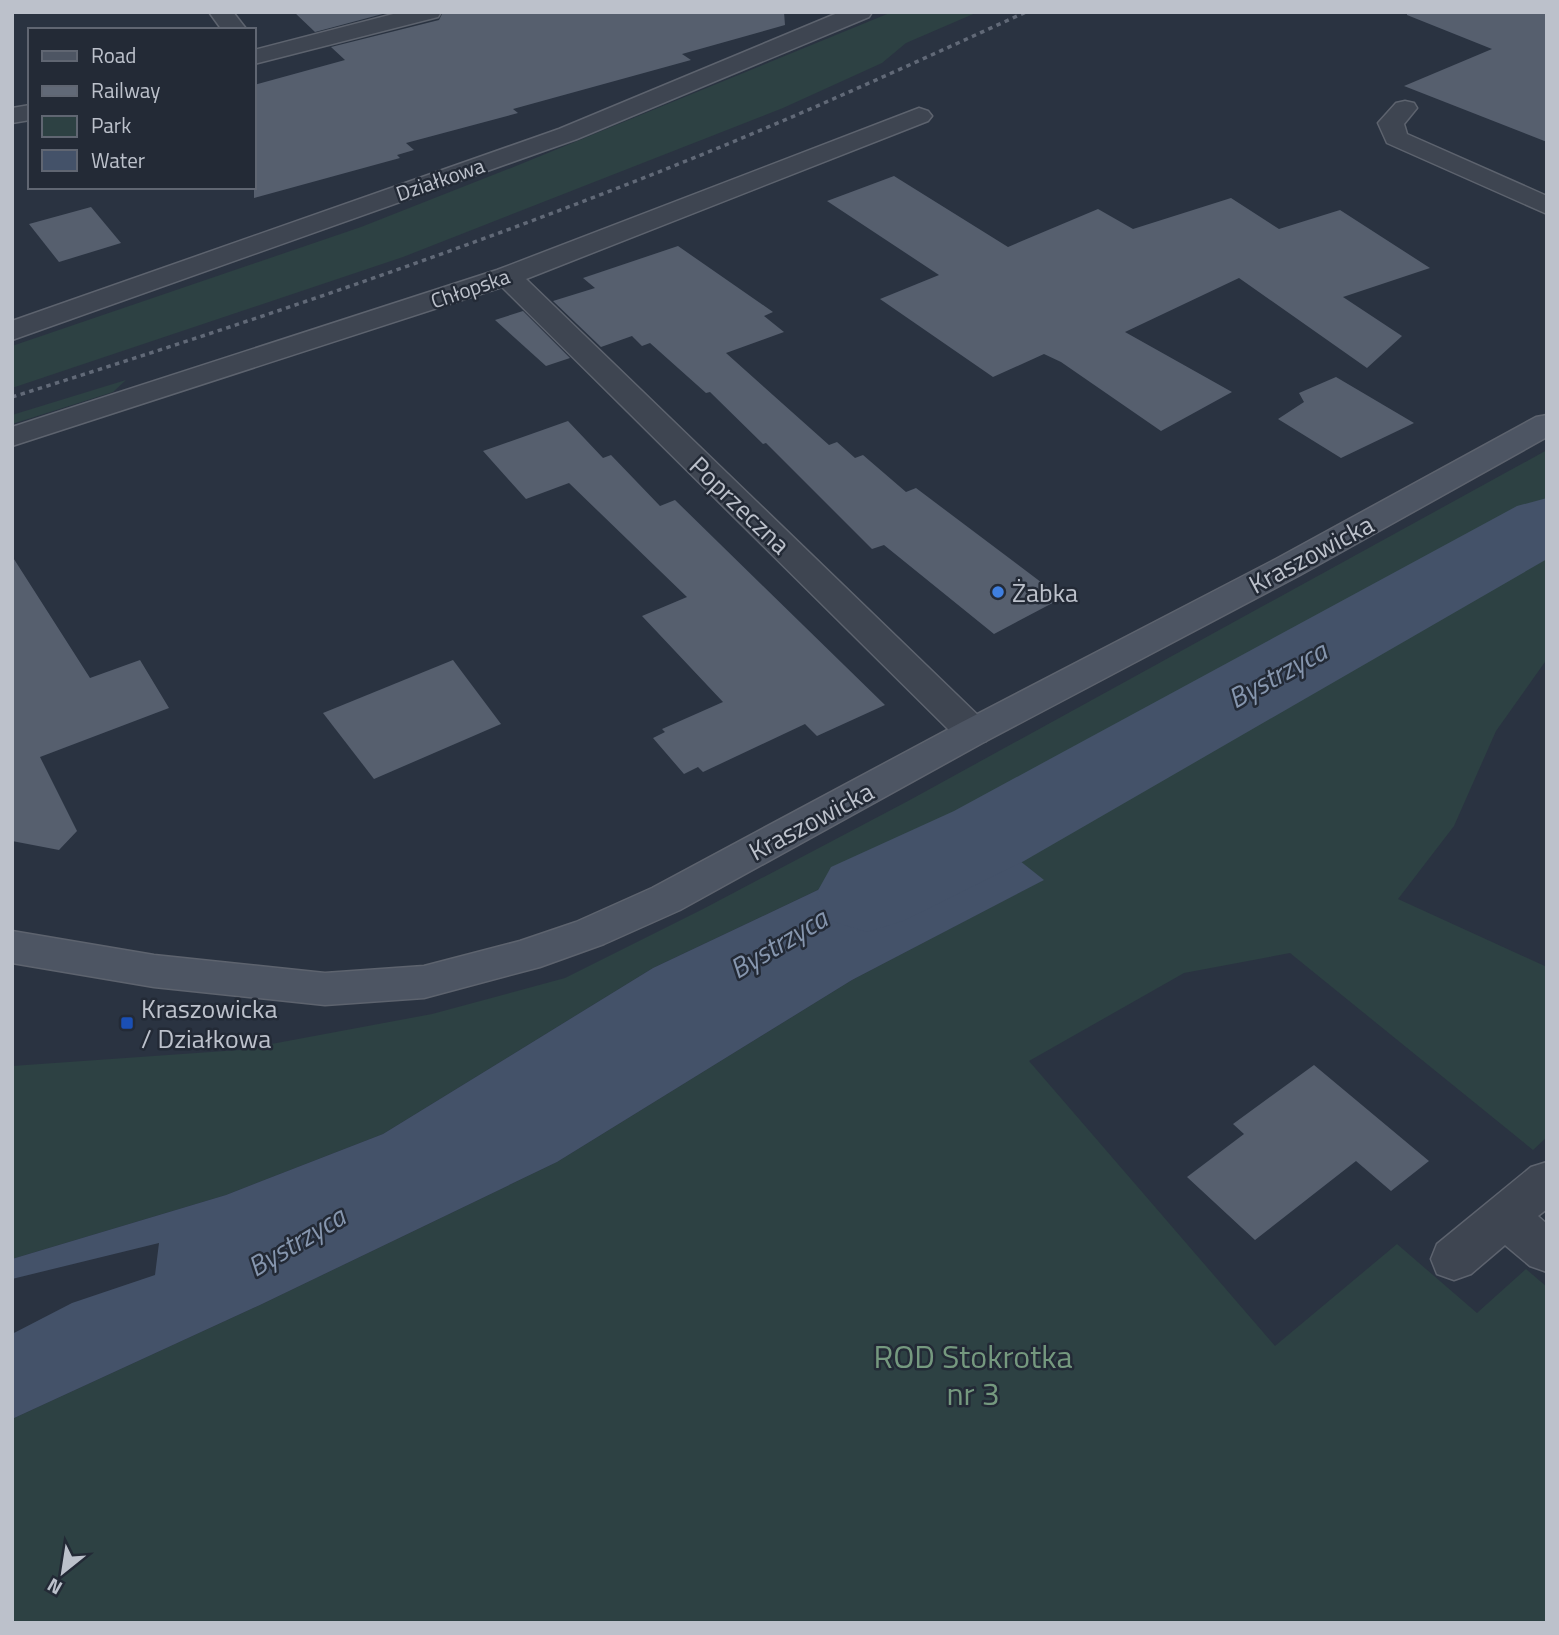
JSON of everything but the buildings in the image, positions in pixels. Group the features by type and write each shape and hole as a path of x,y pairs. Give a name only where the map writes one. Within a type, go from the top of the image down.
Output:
{"street":[{"path":"220,12 233,28"},
{"path":"256,55 430,12"},
{"name":"Działkowa","path":"12,331 568,134 861,12"},
{"path":"1405,108 1391,124 1396,138 1547,206"},
{"name":"Chłopska","path":"12,437 507,276 919,116"},
{"name":"Poprzeczna","path":"507,276 974,732"},
{"name":"Kraszowicka","path":"12,947 154,971 325,989 424,982 468,973 590,933 666,899 974,732 1277,573 1547,424"},
{"path":"1454,1259 1547,1181"},
{"path":"1505,1217 1547,1252"}],"green space":[{"path":"892,12 978,12 906,43 882,63 783,108 403,257 12,388 12,346 361,227"},
{"path":"126,380 113,392 12,424 12,415"},
{"name":"ROD Stokrotka nr 3","path":"1547,450 1547,659 1496,731 1454,826 1398,899 1547,967 1547,1137 1533,1150 1290,953 1184,973 1029,1061 1275,1346 1397,1244 1477,1313 1526,1269 1547,1287 1547,1623 12,1623 12,1419 260,1305 557,1162 852,980 1043,880 962,815 822,888 653,968 383,1134 226,1195 12,1259 12,1066 239,1050 432,1014 565,978 908,801"}],"water":[{"path":"962,815 1044,880 852,980 557,1162 260,1305 12,1419 12,1334 72,1303 155,1275 159,1243 12,1279 12,1259 226,1195 383,1134 653,968 822,888"}],"waterway":[{"name":"Bystrzyca","path":"867,894 989,836 1547,524"}],"railway":[{"path":"12,397 351,286 603,194 772,125 1026,12"}],"place":[{"name":"Żabka","path":"998,592"},
{"name":"Kraszowicka / Działkowa","path":"127,1023"}]}
